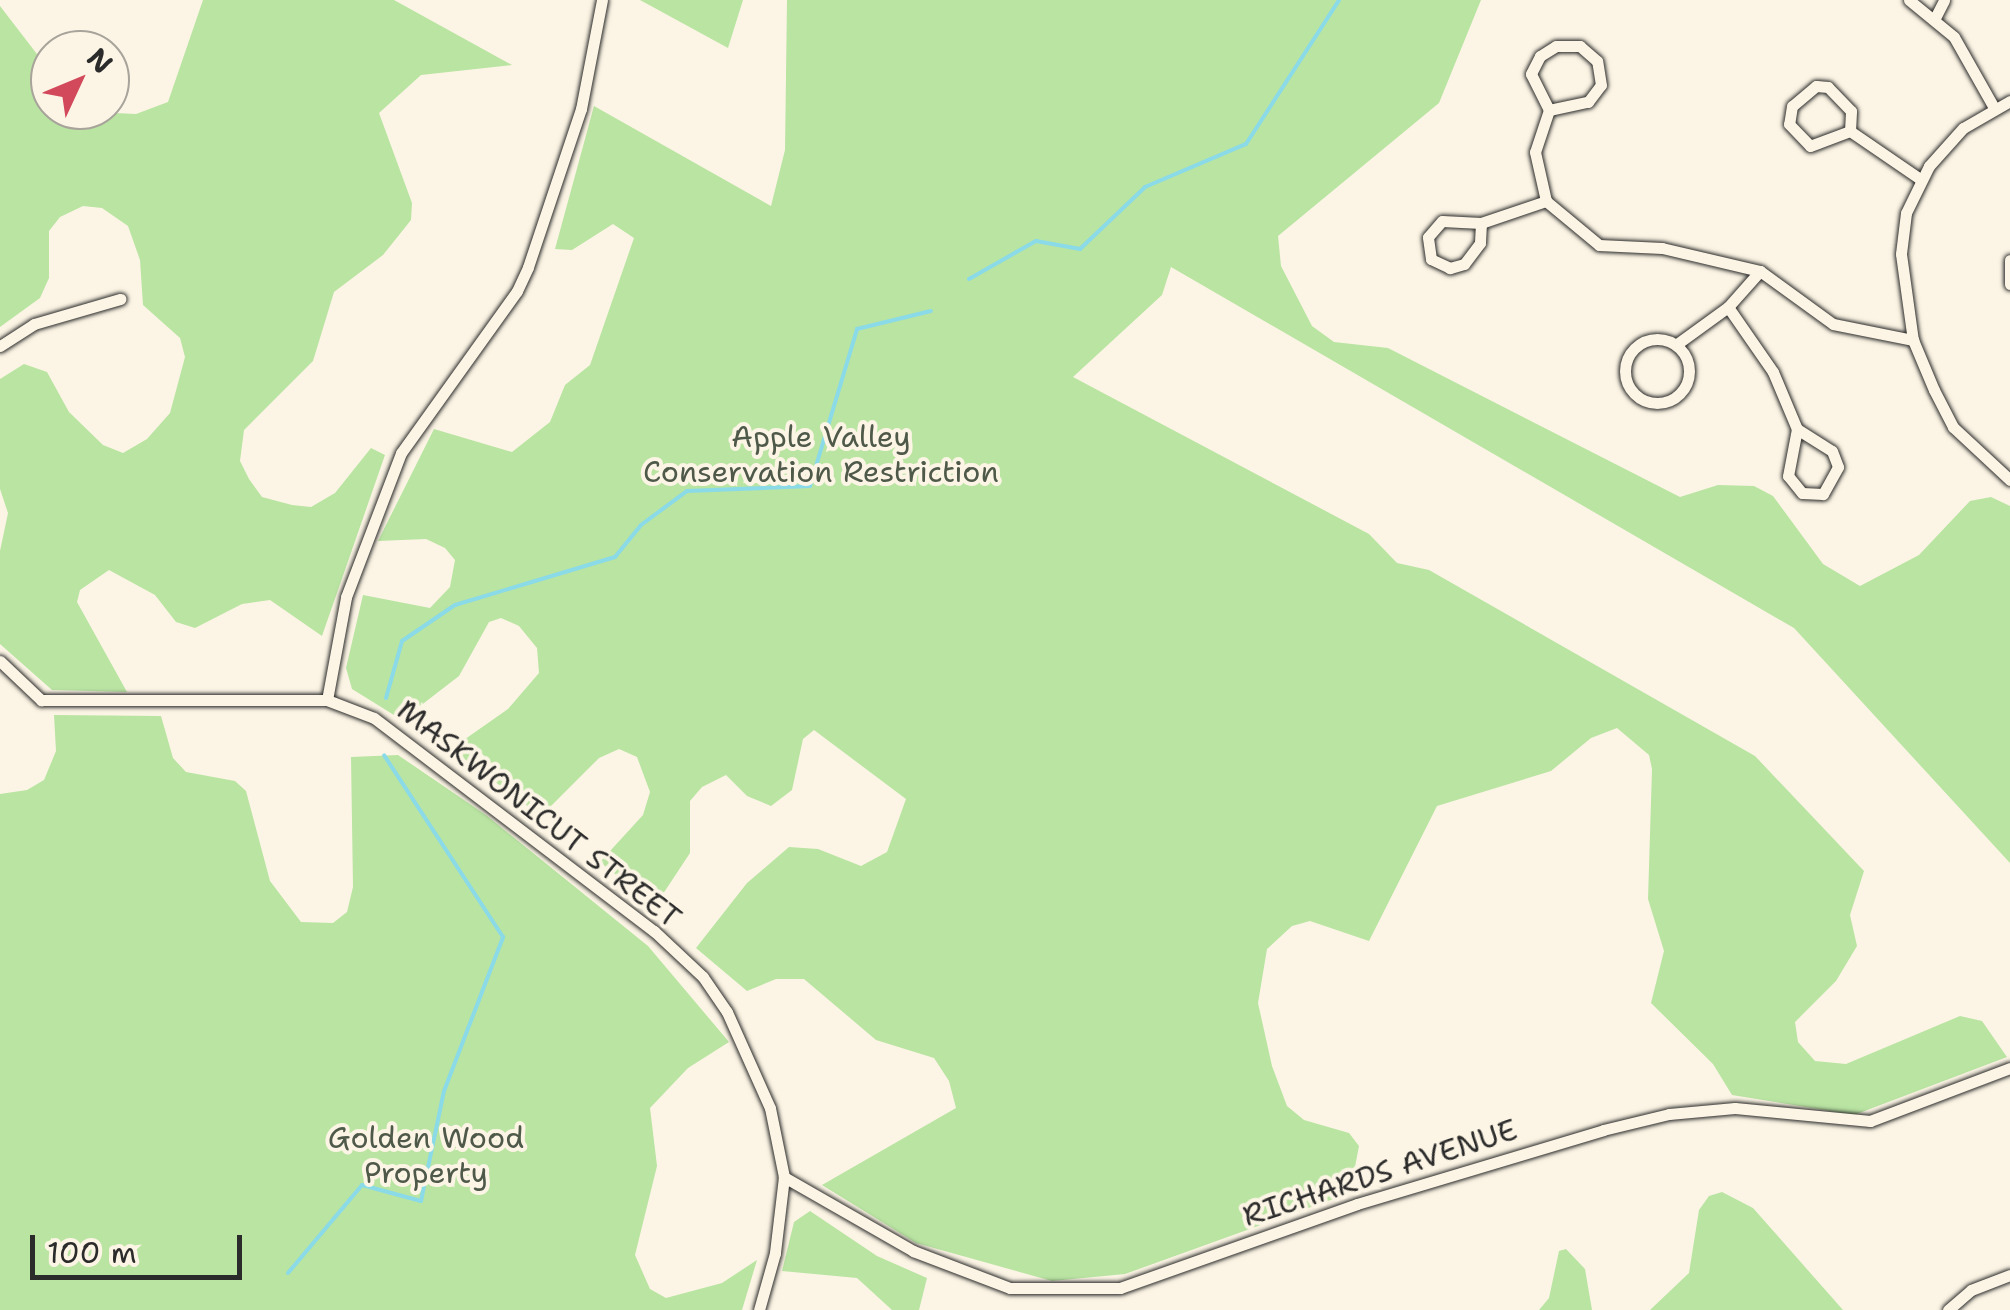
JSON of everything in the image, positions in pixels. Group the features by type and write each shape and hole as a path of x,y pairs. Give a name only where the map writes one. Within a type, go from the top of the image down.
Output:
{"street":[{"path":"327,700 346,596 401,452 517,292 528,267 580,109 602,0"},
{"path":"1909,0 1936,18 1954,37 1994,106"},
{"path":"1936,18 1944,0"},
{"path":"1549,110 1588,102 1601,85 1597,60 1580,46 1556,46 1540,56 1531,74 1549,110 1535,152 1546,202 1599,246 1662,248 1760,271 1834,324 1913,340"},
{"path":"1816,86 1828,88 1850,111 1850,132 1810,146 1789,124 1792,106 1816,86"},
{"path":"2010,101 1994,106 1963,128 1920,179 1906,214 1901,254 1913,340 1954,427 2010,480"},
{"path":"1850,132 1920,179"},
{"path":"1481,223 1480,243 1464,264 1450,268 1430,259 1428,238 1436,225 1455,217 1481,223 1546,202"},
{"path":"2010,260 2010,284"},
{"path":"1677,344 1728,307 1760,271"},
{"path":"0,346 34,324 120,299"},
{"path":"1728,307 1773,372 1797,428 1832,452 1838,467 1822,494 1802,493 1788,476 1797,428"},
{"path":"1658,339 1677,344 1688,356 1690,376 1681,394 1661,404 1643,401 1626,377 1637,344 1658,339"},
{"name":"MASKWONICUT STREET","path":"0,661 42,700 327,700 374,718 421,750 703,977 751,1054 784,1176 775,1253 760,1310"},
{"name":"RICHARDS AVENUE","path":"784,1176 913,1251 1010,1288 1120,1288 1357,1204 1603,1130 1668,1114 1734,1108 1870,1121 2010,1068"},
{"path":"1948,1310 1971,1290 2010,1274"}],"green space":[{"path":"203,0 394,0 512,65 421,75 379,113 412,203 411,220 383,255 334,292 313,361 244,430 240,461 249,479 262,497 292,505 311,507 335,493 371,448 385,455 322,636 270,600 242,604 195,628 176,622 155,595 109,570 80,590 77,602 127,692 52,690 0,644 0,551 8,513 0,489 0,379 24,364 47,372 69,412 103,445 123,453 147,439 170,413 185,357 180,338 143,305 140,260 128,226 102,208 83,206 60,217 49,231 49,278 40,298 0,327 0,6 30,45 30,130 130,130 130,114 168,102"},
{"path":"640,0 743,0 728,48"},
{"name":"Apple Valley Conservation Restriction","path":"787,0 1481,0 1439,103 1278,236 1281,266 1312,326 1334,342 1388,348 1680,497 1718,485 1754,486 1773,496 1823,564 1860,586 1919,555 1970,501 1991,497 2010,506 2010,863 1794,628 1171,267 1162,295 1073,377 1369,534 1397,563 1429,570 1755,756 1864,871 1850,915 1857,946 1836,981 1795,1022 1798,1042 1815,1061 1846,1064 1960,1016 1982,1021 2007,1057 1854,1115 1732,1095 1713,1064 1651,1003 1664,951 1648,899 1652,769 1649,755 1617,728 1591,738 1551,771 1437,806 1369,941 1310,921 1292,926 1267,949 1258,1003 1272,1066 1287,1106 1304,1120 1349,1133 1359,1146 1350,1193 1125,1274 1052,1281 916,1243 822,1185 956,1108 949,1081 934,1058 876,1040 804,979 776,979 747,991 696,948 747,883 789,847 818,849 861,866 887,852 906,799 814,730 803,739 792,790 771,806 747,796 726,775 702,787 690,801 690,853 655,906 600,862 643,815 650,792 637,757 619,749 599,758 541,816 451,749 508,709 539,673 537,648 519,626 501,618 489,622 459,676 402,720 352,689 346,668 363,595 430,608 450,587 455,560 445,548 426,539 378,541 434,429 512,452 550,422 565,385 590,365 634,238 613,224 572,250 555,249 594,106 771,206 785,150"},
{"name":"Golden Wood Property","path":"54,715 161,716 173,758 186,772 235,781 246,791 270,881 301,922 333,923 347,912 353,887 351,757 398,755 486,815 648,946 729,1042 688,1068 650,1108 657,1166 635,1255 650,1289 666,1298 722,1283 757,1260 742,1310 0,1310 0,794 27,790 44,780 56,751"},
{"path":"1722,1192 1753,1208 1843,1310 1650,1310 1689,1273 1699,1210 1709,1196"},
{"path":"810,1211 877,1256 927,1278 919,1310 892,1310 857,1278 782,1271 794,1222"},
{"path":"1566,1249 1585,1269 1592,1310 1539,1310 1549,1298 1559,1251"}],"waterway":[{"path":"969,279 1036,241 1080,249 1145,187 1246,144 1339,0"},
{"path":"386,698 402,641 455,605 615,557 641,525 687,491 810,486 857,329 931,311"},
{"path":"288,1273 362,1185 421,1201 444,1091 503,937 384,755"}]}
